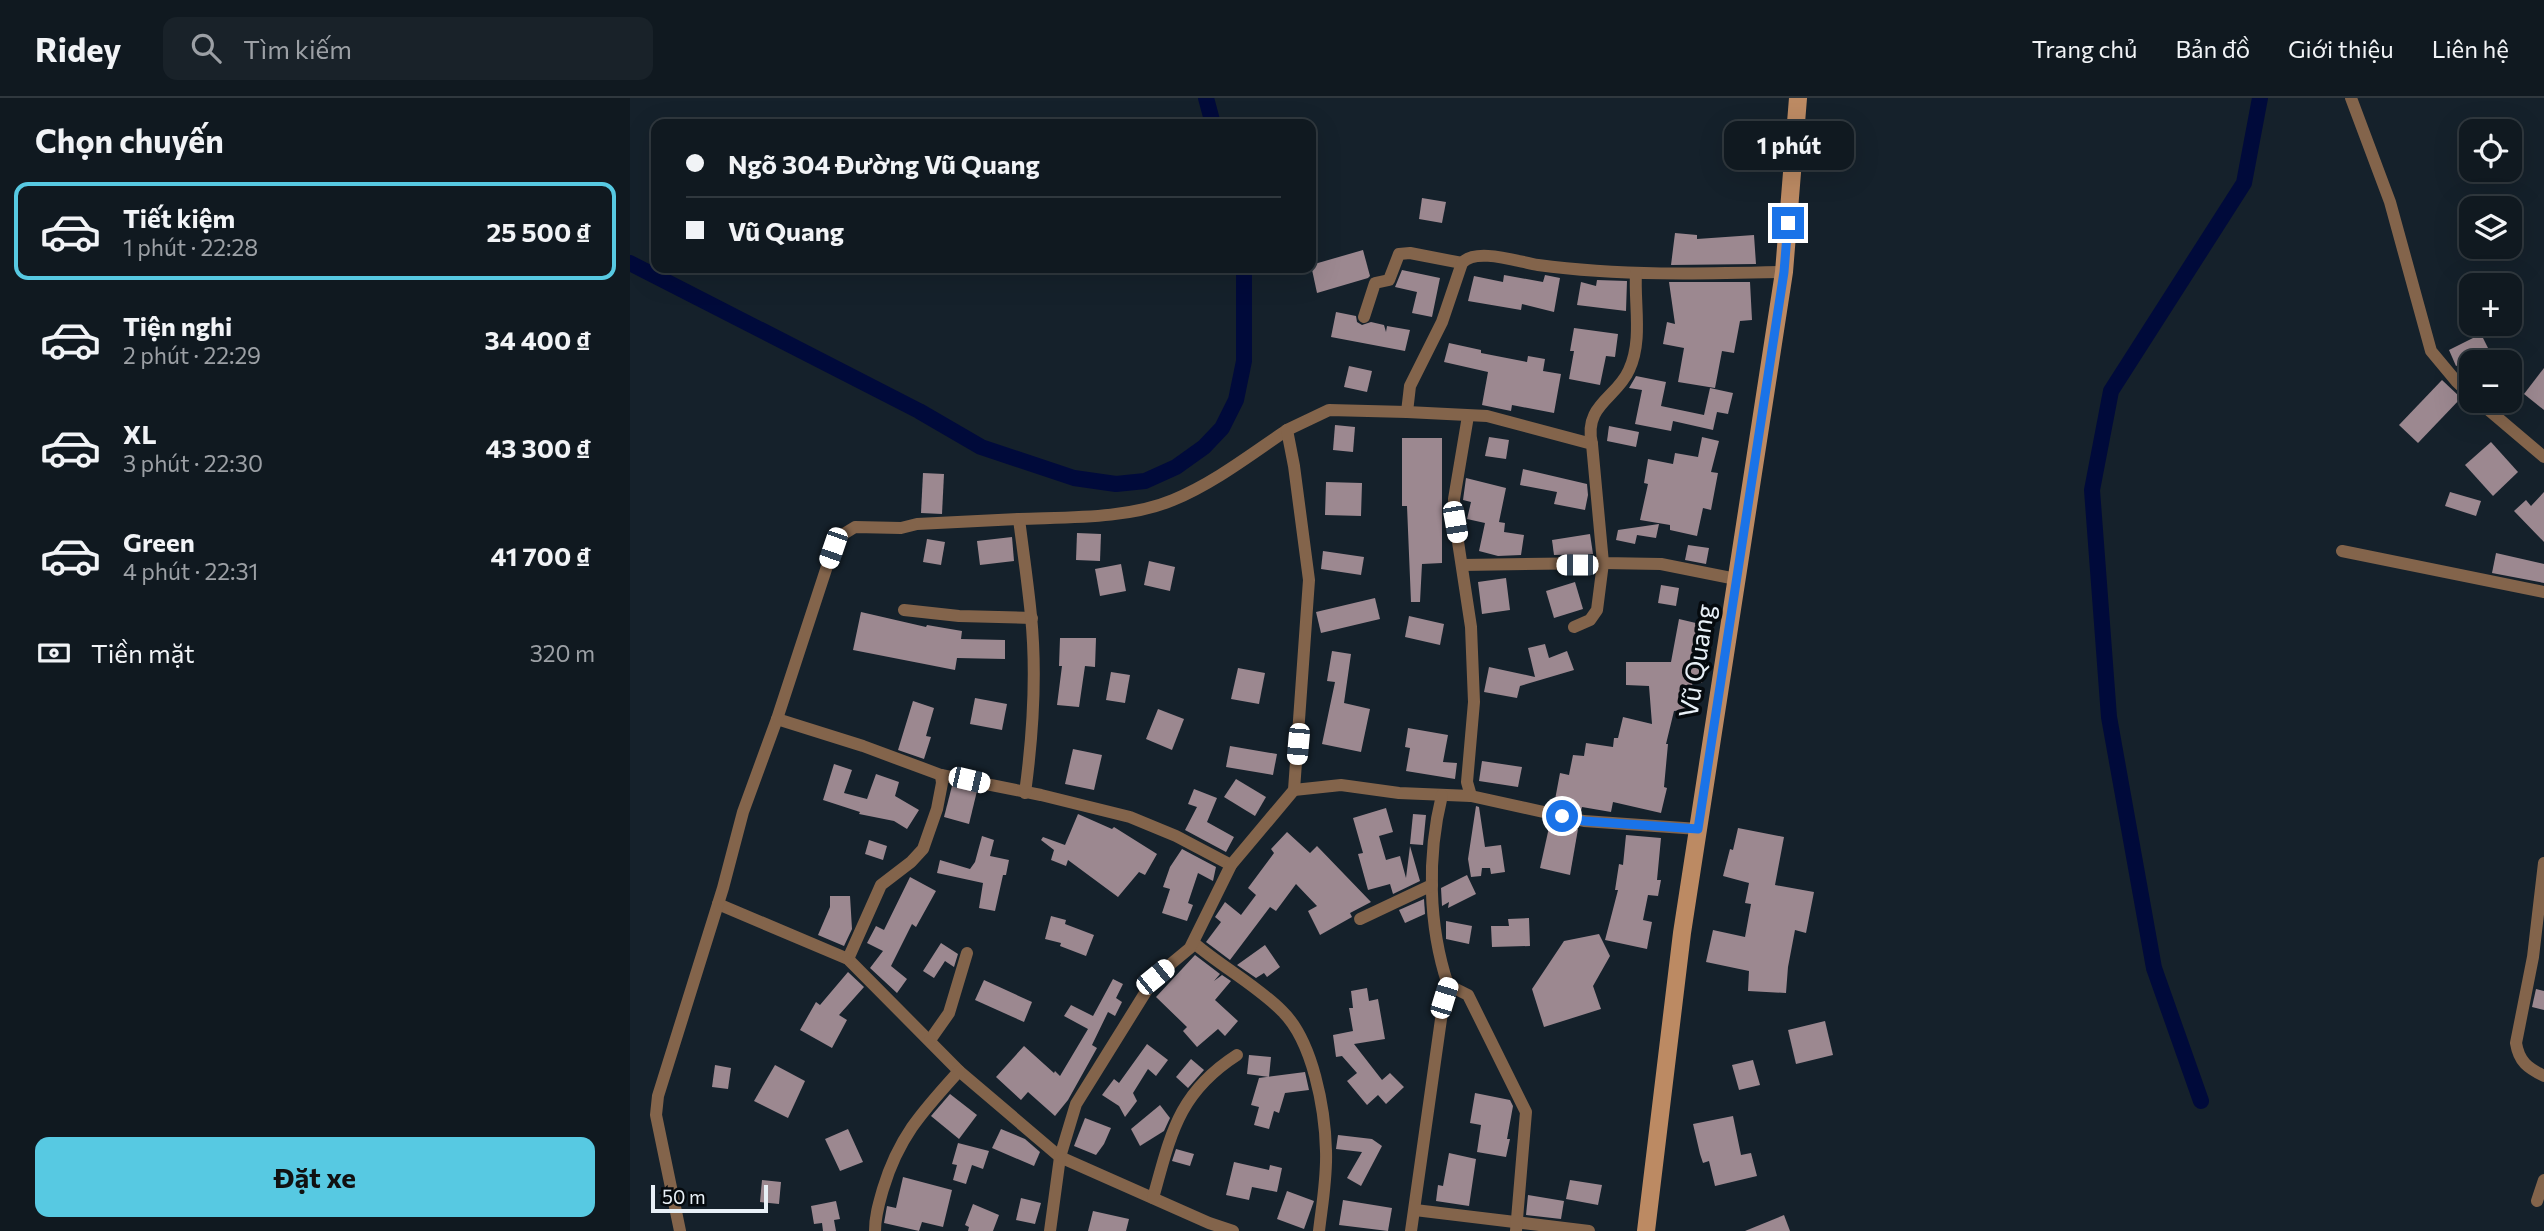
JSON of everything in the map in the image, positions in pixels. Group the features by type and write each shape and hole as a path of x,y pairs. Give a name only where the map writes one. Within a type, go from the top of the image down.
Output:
{"main road":[{"name":"Vũ Quang","path":"1646,1231 1682,933 1784,272 1798,98"}],"street":[{"path":"2351,98 2390,202 2411,274 2423,330 2431,351 2459,384"},
{"path":"1364,317 1375,283 1390,280 1399,254 1410,253 1462,263"},
{"path":"1407,412 1410,386 1442,322 1466,258 1477,255 1564,268 1636,273 1698,275 1784,272"},
{"path":"1574,627 1590,620 1597,610 1603,563 1591,425 1596,410 1623,380 1633,358 1637,334 1636,273"},
{"path":"680,1231 656,1107 743,812 777,719 833,548 848,530 863,526 891,528 917,524 1135,511 1172,500 1215,478 1287,430 1329,410 1487,416 1592,444"},
{"path":"2492,413 2544,457"},
{"path":"1468,416 1454,499 1471,627 1474,702 1467,782 1471,796"},
{"path":"1050,1231 1060,1157 1070,1118 1086,1087 1155,977 1194,943 1231,865 1294,790 1309,580 1287,430"},
{"path":"1019,519 1032,618 1034,695 1025,793"},
{"path":"2342,551 2544,592"},
{"path":"1462,565 1661,564 1736,579"},
{"path":"904,610 959,616 1032,618"},
{"path":"777,719 863,746 941,775 1147,823 1231,865"},
{"path":"848,959 881,885 923,849 937,809 941,775"},
{"path":"1294,790 1341,785 1399,793 1471,796 1584,821 1698,829"},
{"path":"1411,1231 1448,985 1440,956 1432,886 1433,844 1442,795"},
{"path":"2544,863 2533,957 2516,1043 2518,1056 2527,1067 2544,1076"},
{"path":"1360,919 1432,886"},
{"path":"718,904 848,959 959,1071 1060,1157 1233,1231"},
{"path":"1194,943 1284,1012 1298,1031 1308,1052 1317,1087 1326,1151 1319,1231"},
{"path":"930,1040 949,1013 967,953"},
{"path":"1448,985 1468,995 1526,1112 1516,1226"},
{"path":"1153,1198 1171,1136 1184,1105 1211,1073 1237,1055"},
{"path":"875,1231 887,1175 903,1139 918,1117 959,1071"},
{"path":"2537,1201 2544,1180"},
{"path":"1415,1210 1516,1226 1589,1231"}],"building":[{"path":"1422,198 1446,202 1442,223 1419,219"},
{"path":"1675,233 1697,235 1697,239 1754,235 1756,264 1671,265"},
{"path":"1363,250 1370,276 1317,293 1313,273 1316,273 1316,264"},
{"path":"1402,270 1440,278 1432,317 1412,313 1417,292 1395,287"},
{"path":"1504,275 1543,282 1545,275 1560,278 1554,312 1522,304 1521,310 1468,301 1474,276 1503,282"},
{"path":"1597,280 1627,281 1626,311 1577,305 1581,282 1596,286"},
{"path":"1669,282 1750,282 1752,320 1740,321 1734,353 1722,351 1715,388 1678,382 1684,348 1663,344 1667,322 1675,324"},
{"path":"1336,312 1356,316 1357,322 1362,325 1371,322 1384,325 1386,332 1387,326 1410,330 1405,351 1331,337"},
{"path":"1574,328 1618,334 1615,357 1606,356 1600,385 1569,379 1574,351 1570,351"},
{"path":"2482,336 2489,350 2459,350 2459,365 2456,366 2449,350"},
{"path":"1449,343 1481,350 1481,353 1527,362 1528,356 1545,359 1543,371 1561,374 1554,413 1512,405 1511,411 1482,405 1488,372 1444,362"},
{"path":"1349,366 1372,371 1367,392 1344,387"},
{"path":"2544,368 2544,410 2524,394"},
{"path":"1636,376 1666,382 1661,406 1704,415 1710,388 1733,393 1728,414 1717,412 1713,430 1673,421 1671,431 1635,424 1642,390 1629,388"},
{"path":"2442,380 2459,396 2459,400 2418,443 2399,425"},
{"path":"1335,425 1355,427 1353,452 1333,450"},
{"path":"1609,426 1639,432 1636,447 1607,441"},
{"path":"1489,437 1509,440 1506,459 1485,456"},
{"path":"1702,437 1719,441 1711,472 1718,473 1711,510 1703,508 1697,536 1670,530 1670,525 1640,520 1648,484 1644,483 1648,459 1673,464 1675,453 1698,457"},
{"path":"1402,438 1442,438 1442,563 1422,564 1420,602 1411,602 1407,506 1402,506"},
{"path":"2491,442 2518,472 2493,496 2465,465"},
{"path":"1523,469 1587,484 1585,510 1554,504 1557,492 1520,485"},
{"path":"923,473 944,474 942,514 921,513"},
{"path":"1466,478 1506,488 1499,522 1505,523 1504,532 1524,535 1521,555 1498,556 1479,551 1485,523 1467,519 1471,502 1463,500"},
{"path":"1326,482 1362,483 1361,516 1325,515"},
{"path":"2450,492 2481,501 2476,516 2445,506"},
{"path":"2544,492 2544,542 2514,511 2526,500 2531,506"},
{"path":"1659,524 1656,538 1637,535 1635,544 1616,540 1618,530"},
{"path":"1077,533 1101,534 1100,561 1076,560"},
{"path":"1590,534 1593,554 1554,555 1552,540"},
{"path":"1012,537 1014,561 980,565 977,541"},
{"path":"927,539 945,542 941,565 923,562"},
{"path":"1688,545 1709,548 1706,564 1685,560"},
{"path":"1323,551 1364,557 1361,575 1321,569"},
{"path":"2496,553 2544,564 2544,583 2492,573"},
{"path":"1149,561 1175,567 1170,591 1144,585"},
{"path":"1121,564 1126,591 1100,596 1095,569"},
{"path":"1506,578 1510,610 1482,614 1478,582"},
{"path":"1575,582 1583,609 1554,618 1546,591"},
{"path":"1661,585 1679,588 1676,606 1658,603"},
{"path":"1375,598 1380,619 1321,633 1316,612"},
{"path":"861,612 926,627 962,631 961,639 1005,640 1005,659 957,658 955,670 853,650"},
{"path":"1409,616 1444,624 1440,645 1405,637"},
{"path":"1679,619 1700,624 1692,659 1706,662 1702,683 1692,681 1694,709 1674,711 1666,744 1664,787 1667,788 1661,813 1613,802 1611,812 1582,807 1581,811 1554,805 1560,773 1569,775 1573,755 1584,756 1586,743 1613,747 1623,717 1652,724 1649,686 1626,685 1626,662 1671,662"},
{"path":"1060,638 1096,638 1095,667 1085,666 1079,707 1057,705 1062,666 1059,666"},
{"path":"1545,644 1549,658 1567,651 1574,670 1520,686 1517,698 1484,692 1489,667 1535,677 1528,648"},
{"path":"1332,651 1351,654 1344,703 1370,709 1361,752 1322,744 1335,682 1327,681"},
{"path":"1238,668 1265,673 1259,704 1231,699"},
{"path":"1111,672 1130,675 1125,703 1106,700"},
{"path":"975,698 1007,704 1002,730 970,724"},
{"path":"913,701 934,708 926,736 931,737 924,759 898,750"},
{"path":"1158,709 1184,719 1172,750 1146,739"},
{"path":"1408,728 1448,735 1443,762 1457,763 1455,779 1406,771 1410,748 1405,747"},
{"path":"1230,746 1277,754 1273,775 1226,767"},
{"path":"1073,749 1102,755 1094,790 1065,784"},
{"path":"1482,761 1522,767 1518,787 1479,781"},
{"path":"834,764 852,770 844,793 867,799 876,774 899,782 895,796 919,810 907,829 894,821 859,814 860,812 823,800"},
{"path":"1236,779 1266,797 1255,816 1224,797"},
{"path":"952,786 977,791 969,824 944,817"},
{"path":"1194,789 1217,798 1207,822 1234,837 1226,852 1185,830 1197,807 1188,804"},
{"path":"1476,806 1479,807 1485,847 1501,845 1505,872 1491,874 1490,868 1482,868 1481,876 1471,877 1468,859"},
{"path":"1386,808 1393,832 1379,836 1386,860 1400,856 1406,878 1410,846 1420,881 1393,894 1390,884 1368,890 1358,854 1363,853 1353,818"},
{"path":"1078,814 1112,829 1114,827 1157,854 1145,875 1139,872 1118,897 1068,860 1066,866 1051,860 1054,850 1041,840 1043,837 1065,845"},
{"path":"1413,814 1426,815 1423,845 1410,844"},
{"path":"1550,823 1578,829 1570,875 1540,868"},
{"path":"1738,828 1784,837 1775,885 1814,892 1806,933 1795,930 1786,993 1748,991 1749,971 1706,962 1713,930 1745,937 1751,904 1745,903 1749,883 1723,876"},
{"path":"1287,832 1310,853 1317,846 1371,902 1350,913 1352,917 1320,935 1308,911 1317,906 1296,884 1276,911 1270,907 1230,960 1206,942 1221,922 1215,917 1225,902 1241,915 1256,895 1248,888 1274,853 1271,849"},
{"path":"1626,835 1661,838 1657,880 1661,880 1658,896 1648,895 1643,920 1652,922 1647,949 1605,940 1618,890 1615,890 1619,864 1623,865"},
{"path":"982,836 994,840 990,856 1009,860 995,911 979,908 983,883 937,873 940,860 970,869 975,862"},
{"path":"869,840 887,846 883,860 865,854"},
{"path":"1182,849 1216,867 1213,881 1198,873 1188,903 1193,905 1187,921 1162,913 1170,889 1163,887 1170,867"},
{"path":"1467,875 1476,894 1448,908 1449,902 1442,906 1441,888"},
{"path":"910,877 936,891 916,927 912,924 891,966 907,979 897,993 870,968 883,951 867,943 876,926 884,930"},
{"path":"830,896 850,896 852,929 844,946 818,935 830,907"},
{"path":"1424,899 1425,914 1405,923 1399,910"},
{"path":"1051,916 1066,920 1065,924 1094,935 1086,956 1060,946 1061,943 1045,939"},
{"path":"1529,918 1530,946 1492,947 1491,926 1509,926 1508,919"},
{"path":"1446,921 1472,926 1469,944 1446,939"},
{"path":"1599,934 1610,956 1593,986 1601,1009 1544,1027 1532,989 1564,941"},
{"path":"941,943 958,954 954,967 945,961 934,978 923,971"},
{"path":"1265,945 1280,967 1267,977 1264,973 1256,978 1237,965"},
{"path":"1195,955 1220,974 1214,981 1222,975 1231,981 1215,1000 1238,1021 1225,1036 1218,1029 1197,1047 1183,1031 1187,1027 1156,997"},
{"path":"848,972 864,987 839,1015 847,1020 832,1048 800,1030 816,1002 820,1005"},
{"path":"1113,979 1123,984 1116,998 1122,1002 1115,1016 1108,1012 1092,1045 1097,1048 1068,1100 1055,1116 1028,1092 1021,1100 996,1077 1024,1046 1060,1076 1088,1029 1064,1016 1071,1005 1093,1016"},
{"path":"984,980 1032,1002 1024,1022 975,1000"},
{"path":"1367,988 1369,1001 1378,999 1385,1039 1354,1044 1382,1080 1390,1073 1404,1087 1386,1104 1378,1095 1367,1105 1347,1081 1357,1073 1342,1056 1336,1057 1333,1035 1353,1031 1349,1008 1353,1008 1351,991"},
{"path":"2536,989 2544,991 2544,1010 2532,1007"},
{"path":"1825,1021 1833,1055 1796,1064 1788,1030"},
{"path":"1147,1044 1168,1060 1156,1076 1148,1069 1133,1093 1137,1101 1125,1117 1119,1106 1102,1095 1114,1079 1119,1083"},
{"path":"1249,1055 1271,1057 1269,1077 1247,1074"},
{"path":"1191,1059 1204,1070 1188,1088 1176,1077"},
{"path":"1753,1060 1760,1085 1739,1090 1732,1065"},
{"path":"715,1065 731,1068 728,1089 712,1087"},
{"path":"775,1065 805,1081 788,1118 754,1101"},
{"path":"1305,1072 1309,1090 1285,1093 1279,1113 1274,1111 1269,1129 1254,1125 1259,1107 1251,1105 1259,1078"},
{"path":"1475,1093 1510,1100 1513,1106 1506,1157 1477,1152 1481,1125 1470,1123"},
{"path":"950,1094 977,1115 959,1139 931,1116"},
{"path":"1160,1105 1170,1118 1164,1131 1140,1146 1131,1129"},
{"path":"1733,1116 1741,1155 1751,1153 1757,1176 1715,1186 1709,1161 1703,1163 1693,1124"},
{"path":"1085,1118 1111,1128 1096,1155 1074,1146"},
{"path":"848,1129 863,1162 840,1171 825,1139"},
{"path":"1001,1129 1025,1139 1040,1152 1034,1166 992,1148"},
{"path":"1338,1135 1372,1139 1382,1146 1361,1186 1347,1178 1362,1152 1336,1149"},
{"path":"958,1143 989,1151 983,1169 972,1165 966,1184 953,1180 957,1165 952,1164"},
{"path":"1176,1149 1194,1154 1190,1166 1172,1161"},
{"path":"1449,1153 1476,1159 1469,1206 1436,1201 1438,1185 1443,1186"},
{"path":"1234,1162 1269,1170 1270,1165 1282,1168 1277,1192 1252,1187 1249,1200 1226,1195"},
{"path":"903,1177 952,1190 943,1227 922,1222 919,1231 884,1223 887,1206 896,1208"},
{"path":"762,1180 781,1182 779,1204 760,1202"},
{"path":"1570,1180 1602,1185 1598,1205 1566,1199"},
{"path":"1287,1191 1314,1201 1304,1229 1277,1219"},
{"path":"1528,1195 1564,1201 1561,1219 1526,1215"},
{"path":"1021,1198 1041,1203 1035,1224 1016,1220"},
{"path":"1343,1200 1392,1208 1388,1231 1339,1225"},
{"path":"836,1201 840,1219 834,1220 836,1231 823,1231 822,1223 814,1224 811,1206"},
{"path":"973,1204 999,1215 993,1231 968,1231 969,1227 965,1225"},
{"path":"1093,1211 1129,1219 1126,1231 1088,1231"},
{"path":"1784,1215 1790,1231 1745,1231"}],"waterway":[{"path":"1206,98 1212,119"},
{"path":"2201,1101 2154,968 2109,717 2092,490 2111,391 2244,183 2260,98"},
{"path":"630,263 919,411 981,447 1074,478 1116,484 1145,481 1176,467 1204,447 1222,428 1236,400 1244,361 1244,273"}],"route":[{"path":"1562,816 1584,821 1698,829 1784,272 1788,223"}]}
